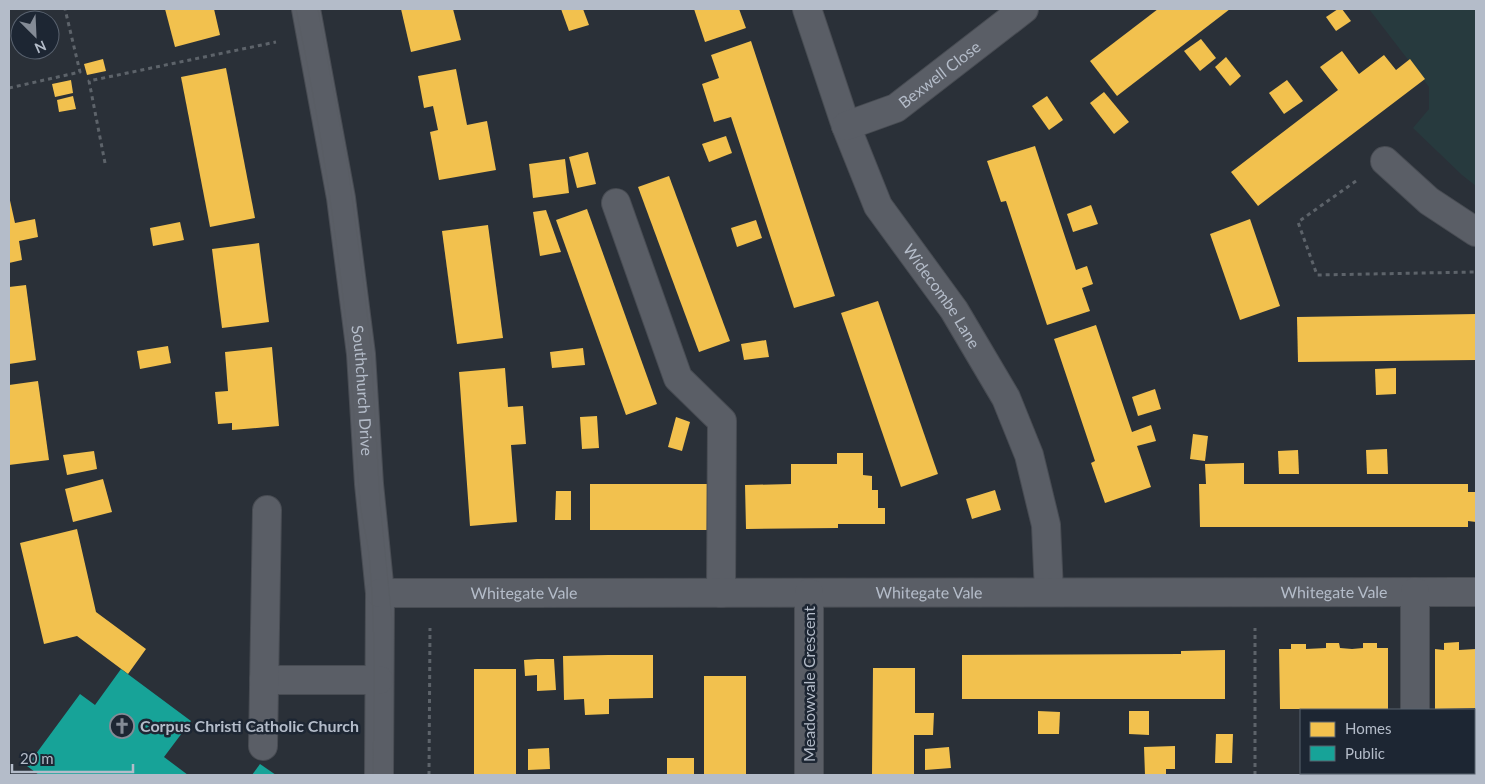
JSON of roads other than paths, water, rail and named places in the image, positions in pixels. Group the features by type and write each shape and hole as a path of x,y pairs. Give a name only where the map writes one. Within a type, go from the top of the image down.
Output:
{"street":[{"name":"Widecombe Lane","path":"807,9 846,126 878,206 954,310 1006,398 1029,455 1046,525 1049,592"},
{"name":"Bexwell Close","path":"846,126 896,108 1024,9"},
{"name":"Southchurch Drive","path":"309,21 341,198 360,344 369,484 380,593 379,775"},
{"path":"1385,161 1429,201 1476,232"},
{"path":"616,203 678,378 722,421 721,592"},
{"path":"263,746 267,510"},
{"name":"Meadowvale Crescent","path":"809,592 809,775"},
{"path":"1415,592 1415,709"},
{"name":"Whitegate Vale","path":"380,593 1476,592"},
{"path":"264,680 379,680"}],"tram line":[{"path":"296,9 313,93 327,178 349,350 360,501 367,542 372,592 374,670 373,775"},
{"path":"318,9 348,167 371,348 380,502 392,621 392,775"}],"place":[{"name":"Corpus Christi Catholic Church","path":"122,726"}]}
